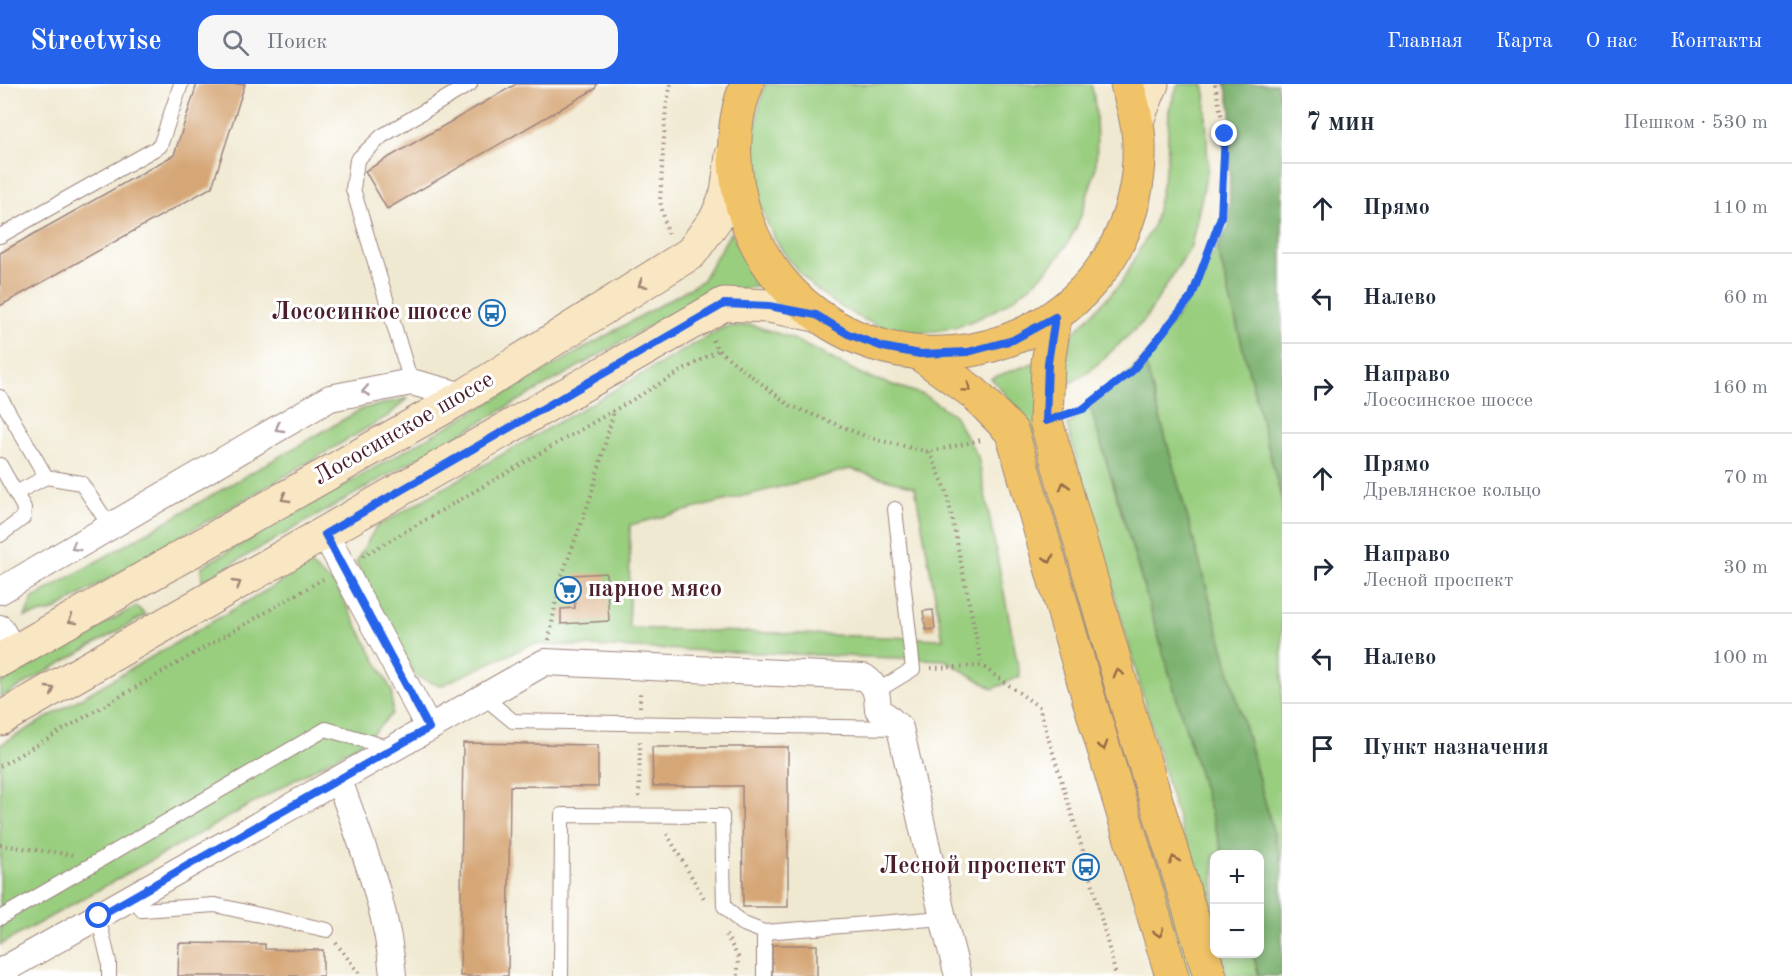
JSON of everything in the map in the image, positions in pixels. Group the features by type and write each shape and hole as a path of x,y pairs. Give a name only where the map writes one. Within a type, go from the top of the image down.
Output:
{"main road":[{"path":"747,84 742,95 735,136 737,181 741,204 752,236 769,265 790,292 816,315 857,337 883,347 920,354 968,352 1013,340 1055,317 1088,287 1114,250 1131,209 1139,165 1137,120 1127,84"},
{"path":"1055,317 1048,363 1046,421 1131,719 1210,976"},
{"path":"920,354 974,393 1012,432 1172,976"}],"street":[{"path":"1137,120 1152,84"},
{"name":"Лососинское шоссе","path":"5,647 159,571 464,396 691,253 717,217 726,193 735,136"},
{"path":"0,719 724,304 769,306 816,315"},
{"path":"0,591 330,398 411,382 464,396"},
{"path":"325,534 429,728"},
{"path":"159,571 186,613"},
{"path":"0,972 545,662 864,677 872,683 877,691 878,709 900,728 958,976"},
{"path":"339,780 379,896 393,976"}],"lane":[{"path":"0,236 160,146 182,84"},
{"path":"411,382 353,189 357,160 382,136 470,84"},
{"path":"0,397 46,477"},
{"path":"0,465 24,508 23,518 0,535"},
{"path":"16,493 46,477 81,483 110,526"},
{"path":"877,691 913,669 895,509"},
{"path":"484,697 513,721 900,728"},
{"path":"0,918 326,729 393,749"},
{"path":"561,976 562,815 722,816 724,906 741,922 764,932 943,918"},
{"path":"135,896 142,910 215,905 327,930"},
{"path":"99,916 109,962 109,976"},
{"path":"764,932 764,976"}],"path":[{"path":"671,84 666,106 660,201 675,263"},
{"path":"1046,421 1083,409 1132,371 1192,296 1221,217 1225,134 1215,84"},
{"path":"701,316 718,350 789,405 870,438 929,452 1012,432"},
{"path":"545,662 560,584 591,496 614,410"},
{"path":"929,452 946,489 982,666"},
{"path":"913,669 982,666 1039,707 1090,874 1116,976"},
{"path":"327,930 359,976"}],"green space":[{"path":"765,84 1091,84 1095,103 1095,170 1075,230 1060,255 1040,277 1016,297 978,319 936,331 900,332 859,317 839,306 804,278 789,261 767,222 755,178 754,154 757,118"},
{"path":"1178,84 1203,84 1205,89 1208,168 1191,246 1144,321 1089,372 1063,387 1069,338 1121,283 1154,224 1167,162 1169,110"},
{"path":"1225,84 1277,84 1282,106 1282,501 1217,247 1229,226 1231,108"},
{"path":"731,232 760,286 704,295 202,581 201,567 702,281"},
{"path":"1217,247 1282,501 1282,864 1144,359 1180,312"},
{"path":"752,325 791,338 865,376 924,395 954,415 978,457 1020,676 993,689 945,660 532,644 440,686 415,676 356,562 376,527 724,327","holes":["850,469 915,487 943,639 629,628 630,525"]},
{"path":"1144,359 1282,864 1282,976 1259,976 1254,958 1264,958 1264,850 1222,850 1090,406"},
{"path":"1039,361 1197,976 1187,976 1020,411 991,378"},
{"path":"408,398 388,416 53,611 25,617 33,598 362,409"},
{"path":"1090,406 1222,850 1210,850 1210,922 1169,789 1067,426"},
{"path":"310,565 336,586 392,691 392,714 366,740 0,945 0,745"},
{"path":"136,606 146,615 0,698 0,683"},
{"path":"1221,958 1254,958 1259,976 1227,976"}],"building":[{"path":"197,84 245,84 212,187 0,306 0,253 174,155"},
{"path":"516,84 597,84 595,89 387,209 365,171"},
{"path":"606,573 609,621 561,624 561,609 575,608 573,575"},
{"path":"933,610 935,629 926,630 923,611"},
{"path":"463,743 598,745 598,787 510,786 508,976 460,976"},
{"path":"652,747 788,747 788,907 743,907 742,786 653,786"},
{"path":"179,943 265,944 265,949 323,950 323,976 178,976"},
{"path":"772,945 817,945 817,976 772,976"}],"place":[{"name":"Лососинкое шоссе","path":"492,313"},
{"name":"парное мясо","path":"568,590"},
{"name":"Лесной проспект","path":"1086,867"}],"route":[{"path":"99,916 429,728 325,534 724,304 769,306 816,315 848,334 883,347 920,354 968,352 1013,340 1055,317 1048,363 1046,421 1083,409 1132,371 1192,296 1221,217 1225,134"}]}
